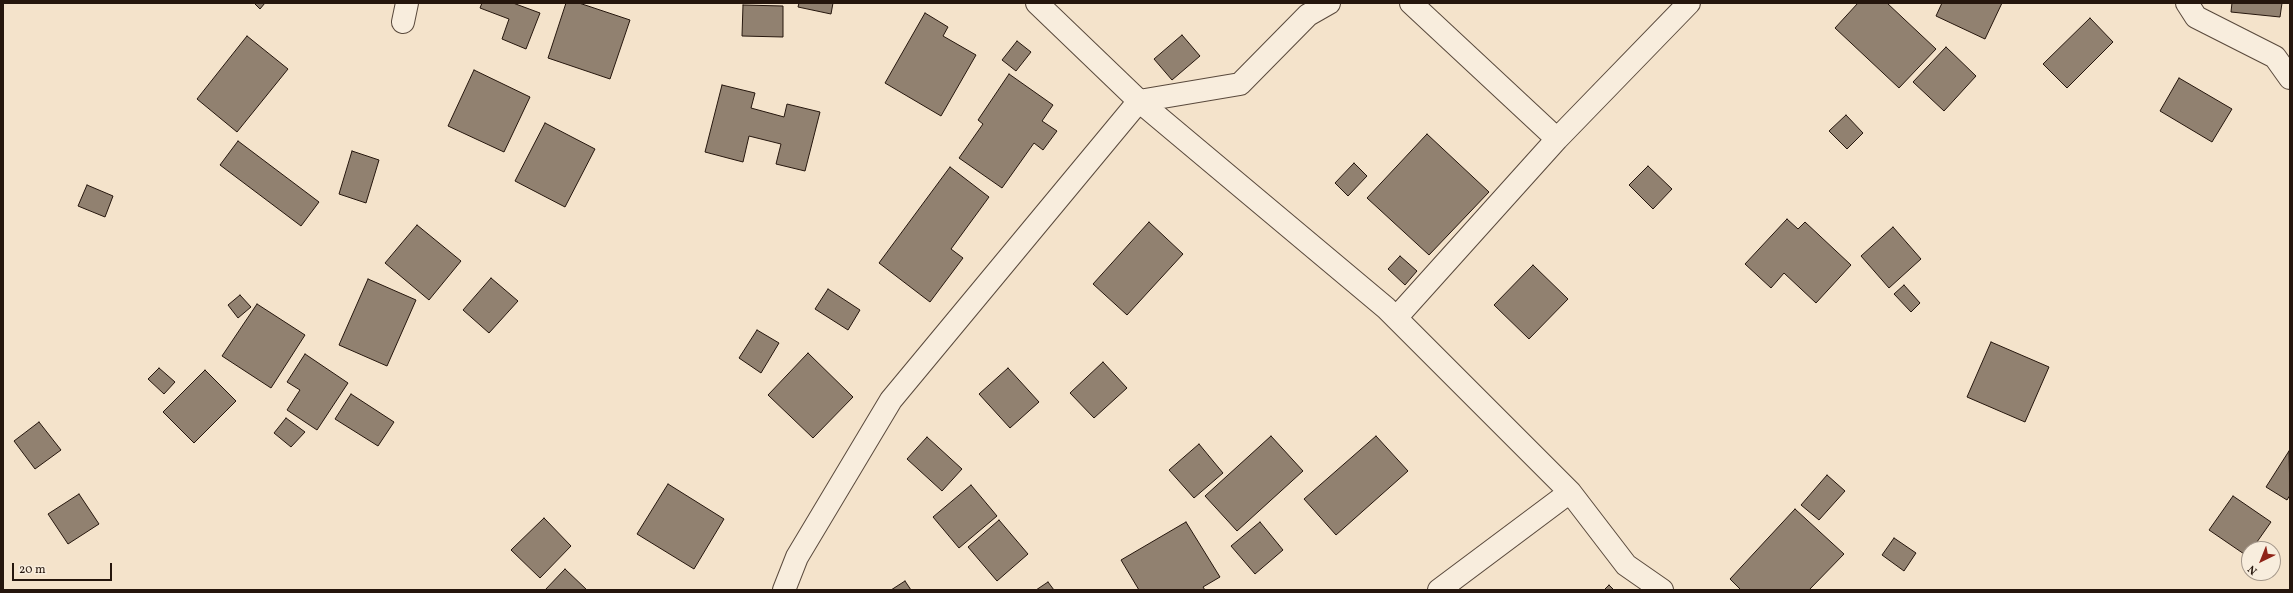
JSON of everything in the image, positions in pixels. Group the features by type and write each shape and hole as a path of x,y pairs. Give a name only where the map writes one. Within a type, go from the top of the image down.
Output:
{"street":[{"path":"1037,3 1139,101 1396,318 1570,492 1626,565 1662,590"},
{"path":"784,590 797,557 892,400 1139,101 1240,84 1308,15 1329,3"},
{"path":"1411,3 1557,139"},
{"path":"1396,318 1557,139 1689,3"},
{"path":"2187,3 2196,17 2275,57 2290,78"},
{"path":"1439,590 1570,492"}],"building":[{"path":"254,3 265,3 260,9"},
{"path":"482,3 513,3 540,13 526,49 502,39 509,19 480,8"},
{"path":"566,3 579,3 630,20 610,79 548,58"},
{"path":"799,3 833,3 831,14 798,7"},
{"path":"1858,3 1887,3 1936,49 1899,88 1835,28"},
{"path":"1942,3 2002,3 1985,39 1936,16"},
{"path":"2232,3 2282,3 2280,17 2231,12"},
{"path":"743,5 783,6 783,37 742,36"},
{"path":"925,13 948,27 943,36 976,55 941,116 885,83"},
{"path":"2090,18 2113,42 2067,88 2043,64"},
{"path":"1182,35 1200,56 1172,80 1154,59"},
{"path":"247,36 288,69 237,132 197,99"},
{"path":"1017,41 1031,52 1016,71 1002,60"},
{"path":"1946,47 1976,76 1944,111 1913,82"},
{"path":"474,70 530,97 504,152 448,126"},
{"path":"1009,74 1053,105 1042,121 1057,131 1043,150 1034,143 1002,188 959,158 983,124 978,120"},
{"path":"2179,78 2232,109 2212,142 2160,111"},
{"path":"722,85 755,93 751,108 784,117 787,104 820,112 805,171 776,164 781,144 749,136 743,162 705,152"},
{"path":"1846,115 1863,133 1847,149 1829,131"},
{"path":"545,123 595,149 565,207 515,181"},
{"path":"1427,134 1489,192 1429,255 1367,198"},
{"path":"238,141 319,202 301,226 220,165"},
{"path":"352,151 379,160 366,203 339,194"},
{"path":"1354,163 1367,176 1348,196 1335,183"},
{"path":"1648,166 1672,189 1653,209 1629,185"},
{"path":"950,167 989,197 951,249 963,258 930,302 879,263"},
{"path":"87,185 113,196 105,217 78,206"},
{"path":"1787,219 1798,229 1805,222 1851,265 1816,303 1784,273 1771,288 1745,264"},
{"path":"1149,222 1183,254 1127,315 1093,284"},
{"path":"417,225 461,261 429,300 385,263"},
{"path":"1893,227 1921,259 1889,288 1861,256"},
{"path":"1400,256 1417,271 1405,285 1388,269"},
{"path":"1533,265 1568,299 1529,339 1494,305"},
{"path":"491,278 518,301 489,333 463,310"},
{"path":"368,279 416,300 387,366 339,345"},
{"path":"1904,285 1920,303 1911,312 1894,294"},
{"path":"828,289 860,310 848,330 815,309"},
{"path":"240,295 251,307 238,318 228,305"},
{"path":"257,304 305,335 271,388 222,356"},
{"path":"757,330 779,343 761,373 739,358"},
{"path":"1991,342 2049,367 2025,422 1967,397"},
{"path":"808,353 853,397 813,438 768,395"},
{"path":"305,354 348,383 317,430 287,410 300,390 287,382"},
{"path":"1103,362 1127,388 1094,418 1070,393"},
{"path":"159,368 175,382 164,394 148,379"},
{"path":"1008,368 1039,402 1010,428 979,394"},
{"path":"205,370 236,401 194,443 163,412"},
{"path":"351,394 394,422 378,446 335,419"},
{"path":"286,418 305,432 291,447 274,433"},
{"path":"39,422 61,450 35,469 14,441"},
{"path":"1271,436 1303,471 1237,531 1205,496"},
{"path":"1376,436 1408,471 1336,535 1304,499"},
{"path":"927,437 962,469 942,491 907,459"},
{"path":"1199,444 1223,473 1194,498 1169,470"},
{"path":"2289,451 2290,495 2287,500 2266,487"},
{"path":"1827,475 1845,491 1819,520 1801,505"},
{"path":"668,484 724,519 694,569 637,534"},
{"path":"971,485 997,516 959,548 933,517"},
{"path":"79,494 99,524 68,544 48,514"},
{"path":"2233,496 2271,522 2258,541 2241,541 2241,552 2209,530"},
{"path":"1795,509 1844,554 1809,590 1741,590 1730,579"},
{"path":"544,518 571,546 540,578 511,550"},
{"path":"999,520 1028,554 997,581 968,547"},
{"path":"1186,522 1220,577 1203,587 1205,590 1139,590 1121,560"},
{"path":"1260,522 1283,550 1255,574 1231,546"},
{"path":"1894,538 1916,553 1904,571 1882,555"},
{"path":"565,569 587,590 545,590"},
{"path":"905,581 911,590 891,590"},
{"path":"1048,582 1054,590 1036,590"},
{"path":"1609,585 1614,590 1604,590"}]}
